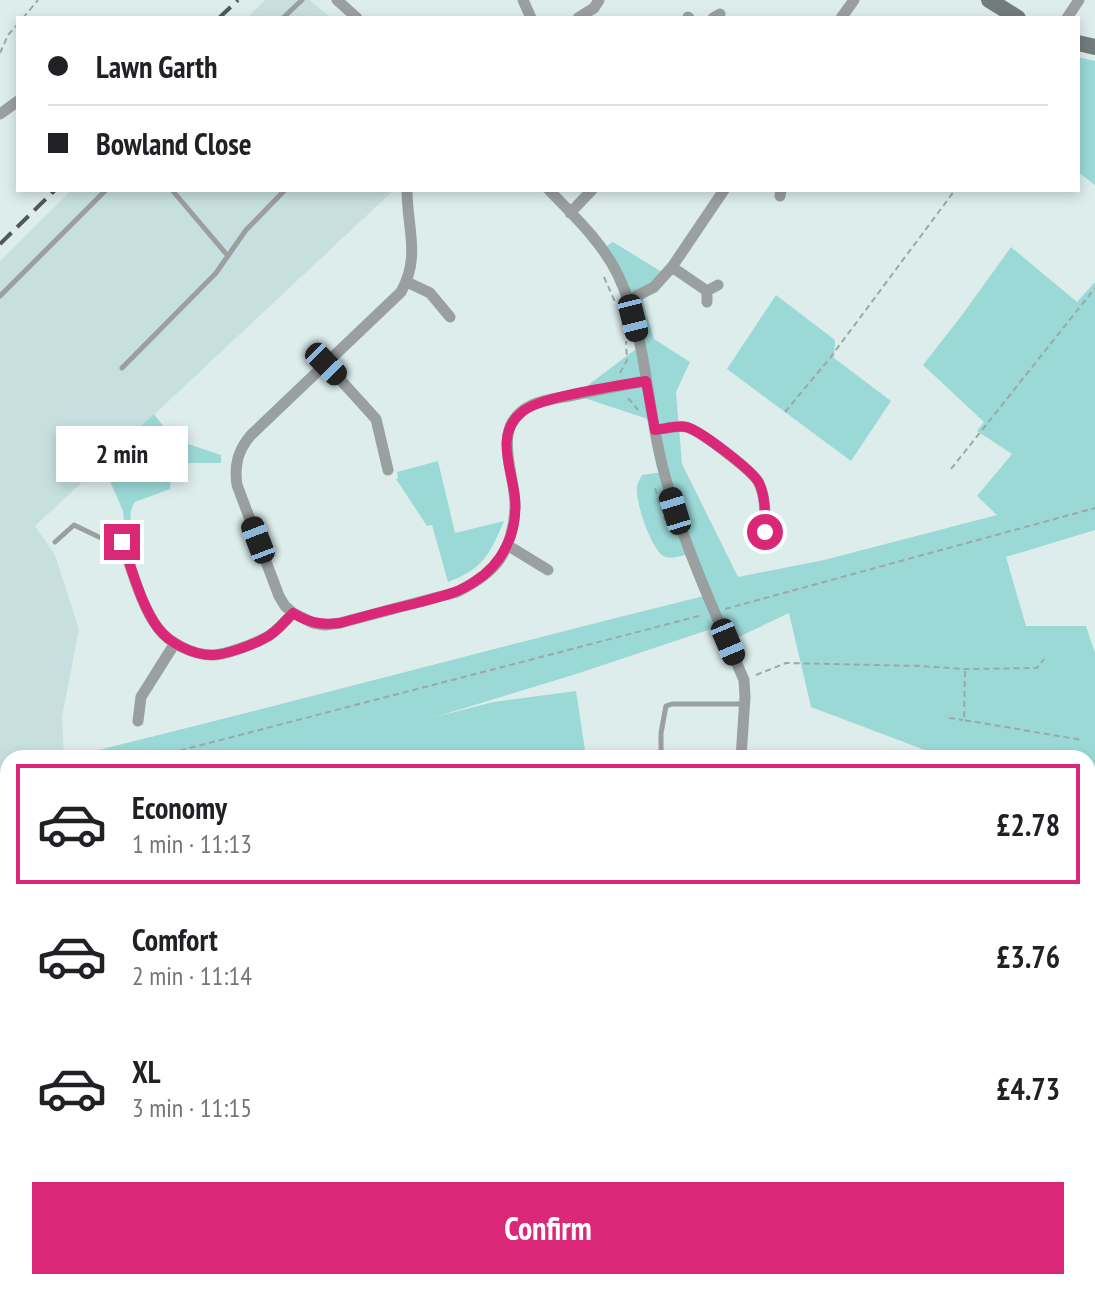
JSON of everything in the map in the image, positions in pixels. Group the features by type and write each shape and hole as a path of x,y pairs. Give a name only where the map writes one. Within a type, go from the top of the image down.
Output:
{"street":[{"path":"337,0 355,16"},
{"path":"581,16 594,8 599,0"},
{"path":"989,0 1015,16"},
{"path":"407,192 413,255 407,282 401,292 251,435 241,446 236,460 237,485 279,596 293,613 313,623 340,623 457,592 487,573 498,561 513,527 515,509 506,441 514,419 532,405 551,399 646,381"},
{"path":"551,192 602,249 629,300 663,472 675,511 744,680 741,750"},
{"path":"570,213 590,192"},
{"path":"629,300 654,287 672,267 723,192"},
{"path":"672,267 711,293"},
{"path":"407,282 430,293 450,317"},
{"path":"326,364 376,419 388,470"},
{"path":"655,430 683,426 695,430 748,469 762,490 765,532"},
{"path":"122,542 149,614 159,631 194,652 211,655 224,653 265,639 293,613"},
{"path":"507,545 548,570"},
{"path":"138,721 141,697 175,643"}],"lane":[{"path":"285,16 302,0"},
{"path":"0,296 104,192"},
{"path":"174,192 228,256"},
{"path":"122,368 216,273 246,230 283,192"},
{"path":"55,542 74,525 103,539 122,542"},
{"path":"661,750 666,706 744,704"}],"path":[{"path":"25,16 38,0"},
{"path":"0,53 16,26"},
{"path":"785,412 830,358 954,192"},
{"path":"951,469 1095,288"},
{"path":"182,750 715,612 1095,508"},
{"path":"744,680 786,663 965,669 1037,668 1044,659"},
{"path":"964,720 965,669"},
{"path":"949,718 1082,740"}],"shaded area":[{"path":"265,0 310,0 329,16 249,16"},
{"path":"1080,57 1095,61 1095,185 1080,174"},
{"path":"70,192 392,192 35,526 55,555 79,629 62,717 64,750 0,750 0,261"},
{"path":"613,242 665,274 641,295 654,339 690,362 676,392 682,464 738,577 824,560 997,515 977,496 1012,454 977,431 984,422 923,365 1011,247 1077,302 1095,282 1095,530 1006,557 1026,626 1086,626 1095,653 1095,750 925,750 811,707 789,613 728,642 720,626 435,717 493,702 576,691 585,750 98,750 708,595 692,553 672,558 661,554 650,537 642,515 637,486 642,475 663,472 654,421 575,395 640,346 602,249"},
{"path":"776,295 835,340 834,358 891,401 851,461 727,369"},
{"path":"154,414 173,439 221,455 221,463 173,463 170,489 135,502 130,515 132,529 125,531 123,511 102,463"},
{"path":"438,461 455,533 504,521 484,559 470,572 448,582 432,525 427,526 396,479 397,472"}],"railway":[{"path":"221,16 238,0"},
{"path":"0,244 53,192"}],"route":[{"path":"122,542 149,614 159,631 194,652 211,655 265,639 293,613 325,625 457,592 474,583 498,561 513,527 515,495 506,441 514,419 532,405 551,399 646,381 655,430 683,426 695,430 757,479 764,500 765,532"}]}
